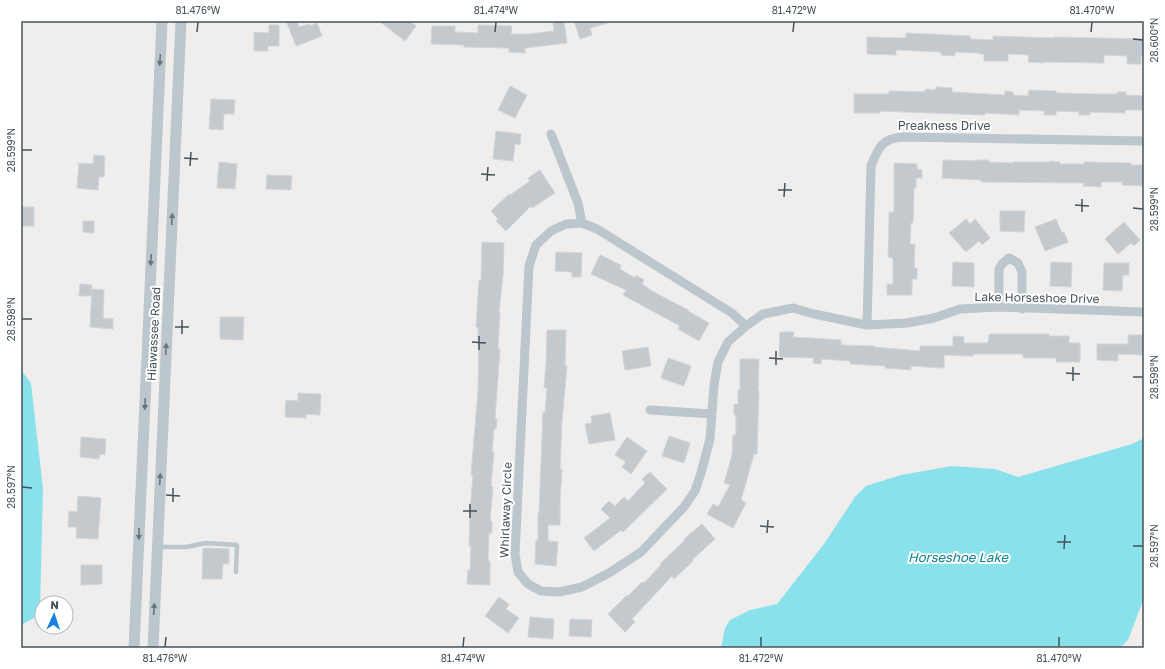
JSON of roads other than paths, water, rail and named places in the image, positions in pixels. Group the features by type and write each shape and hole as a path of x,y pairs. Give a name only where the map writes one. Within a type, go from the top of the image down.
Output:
{"street":[{"name":"Hiawassee Road","path":"134,648 162,21"},
{"name":"Hiawassee Road","path":"153,648 181,21"},
{"path":"551,134 578,203 582,223 606,234 719,304 732,313 746,326"},
{"name":"Preakness Drive","path":"867,325 870,166 876,152 883,143 893,138 903,137 1144,141"},
{"name":"Whirlaway Circle","path":"582,223 566,224 551,231 536,245 529,266 515,554 518,572 528,584 541,591 559,592 582,587 609,573 641,552 684,507 695,491 709,446 714,385 718,362 728,342 746,326"},
{"path":"998,307 999,269 1009,258 1018,263 1022,272 1022,309"},
{"name":"Lake Horseshoe Drive","path":"746,326 763,314 793,308 867,325 907,323 934,318 960,309 998,307 1144,312"},
{"path":"650,410 712,414"}],"lane":[{"path":"157,547 186,547 206,543 237,545 236,572"}],"water":[{"path":"21,370 31,383 43,489 40,595 34,595 34,618 21,625"},
{"name":"Horseshoe Lake","path":"1144,438 1144,598 1128,640 1120,648 721,648 725,628 730,620 750,610 777,604 824,544 855,497 866,486 901,475 952,466 995,469 1018,477 1132,444"}]}
